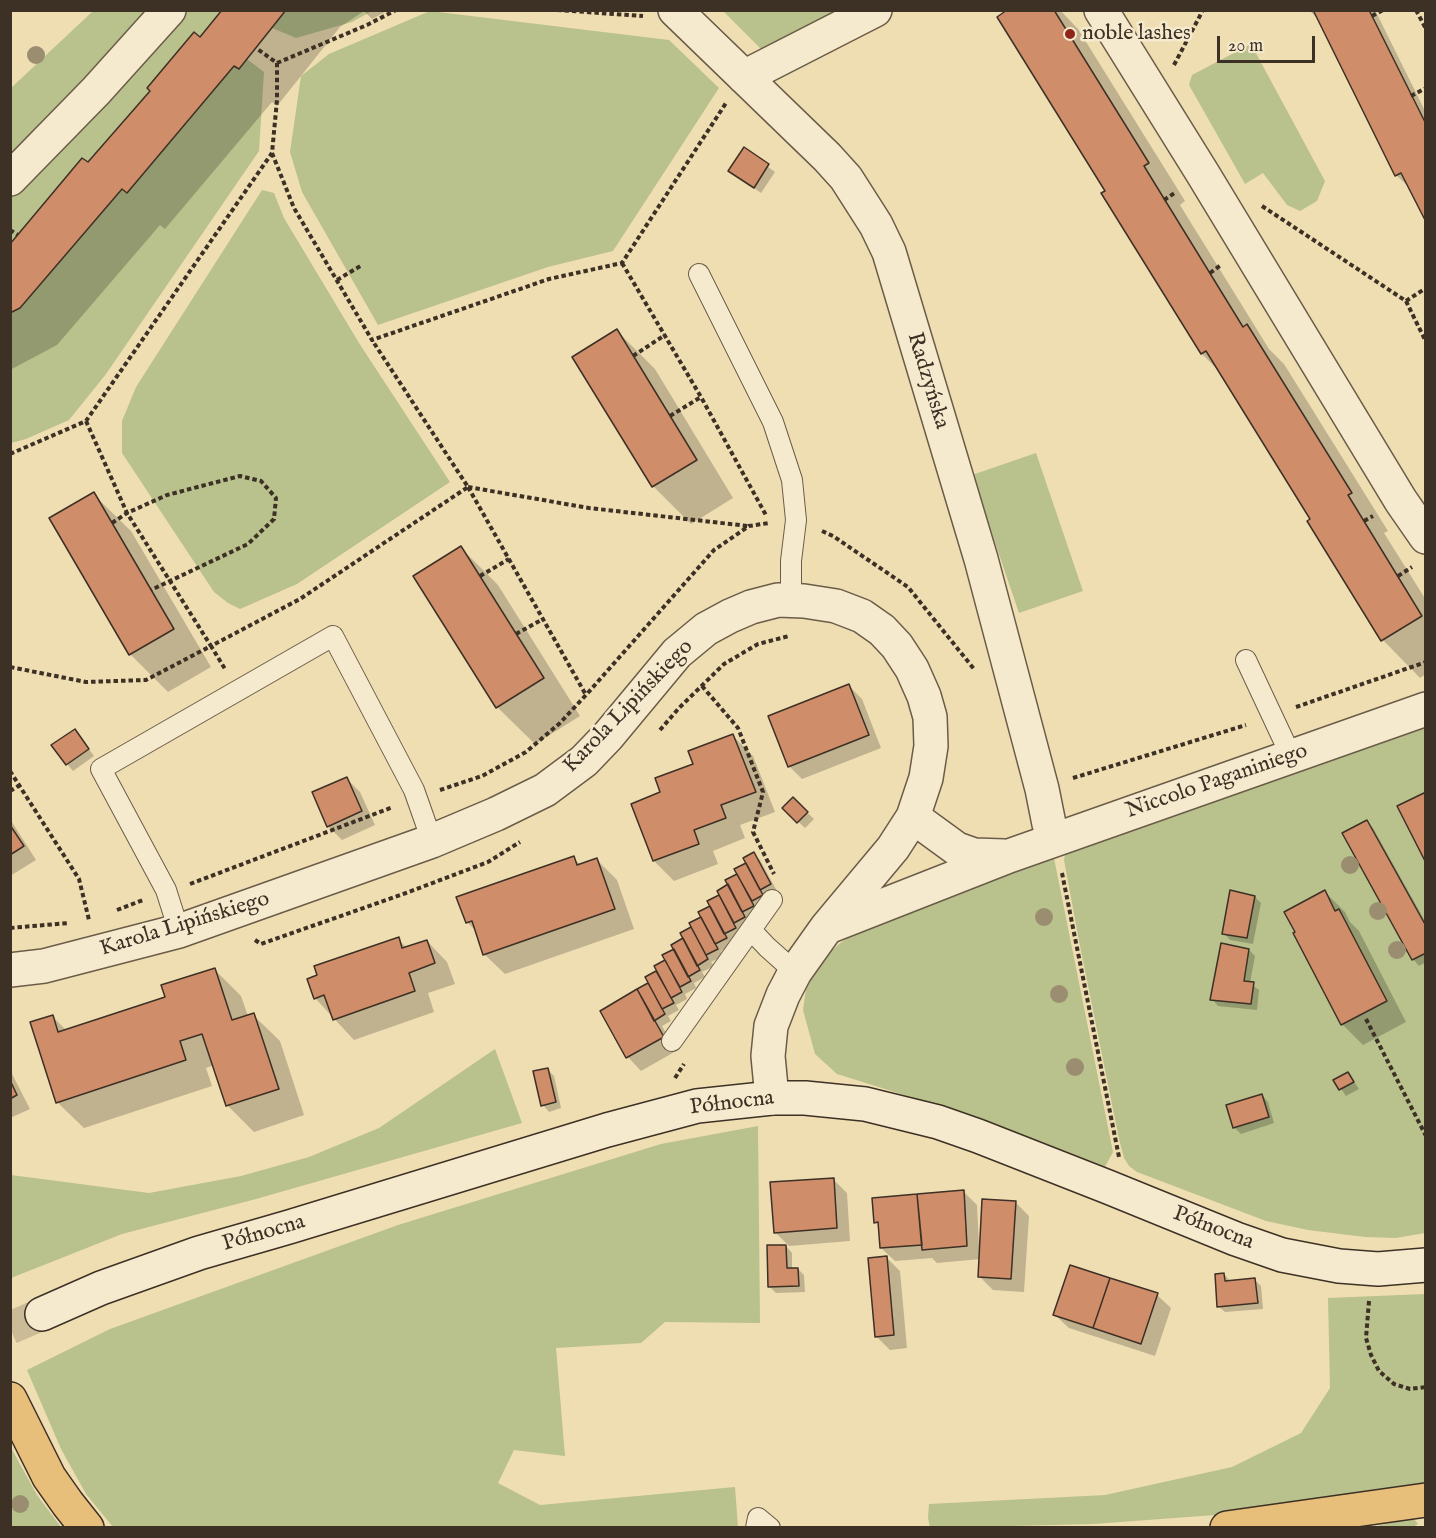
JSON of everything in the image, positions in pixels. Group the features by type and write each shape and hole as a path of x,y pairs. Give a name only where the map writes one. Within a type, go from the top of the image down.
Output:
{"main road":[{"path":"10,1399 50,1477 87,1527"},
{"path":"1227,1527 1425,1500"}],"street":[{"path":"10,179 96,91 169,10"},
{"path":"744,77 875,10"},
{"path":"1101,10 1425,537"},
{"name":"Radzyńska","path":"679,15 846,178 876,225 889,252 981,559 1042,789 1049,824"},
{"name":"Karola Lipińskiego","path":"10,970 44,966 179,931 432,841 506,809 545,790 567,775 608,736 677,653 706,629 751,607 778,600 836,606 862,616 882,630 897,646 912,669 924,696 930,717 931,746 926,778 913,817 893,848 827,927 795,972 783,995 771,1026 768,1056 772,1098"},
{"name":"Niccolo Paganiniego","path":"827,927 1009,856 1425,709"},
{"name":"Niccolo Paganiniego","path":"913,817 957,849 974,855 1009,856"},
{"name":"Północna","path":"42,1314 101,1288 199,1253 596,1133 697,1106 772,1098 805,1098 865,1104 938,1122 1236,1239 1312,1262 1372,1268 1425,1265"}],"lane":[{"path":"699,274 773,422 792,480 796,520 791,561 791,601"},
{"path":"179,931 166,890 101,769 333,636 416,798 432,841"},
{"path":"1246,660 1290,756"},
{"path":"672,1041 772,900"},
{"path":"751,930 795,972"},
{"path":"756,1527 758,1518 770,1527"}],"path":[{"path":"277,63 367,25 396,10"},
{"path":"557,10 679,15"},
{"path":"1174,65 1203,10"},
{"path":"1372,16 1383,10"},
{"path":"1416,10 1425,29"},
{"path":"256,48 277,63"},
{"path":"109,913 416,798 482,776 526,752 560,723 586,695 468,487 372,340 294,208 272,153 278,100 277,63"},
{"path":"372,340 549,279 622,263 744,77"},
{"path":"1411,96 1425,88"},
{"path":"10,454 86,421 272,153"},
{"path":"1258,203 1406,300 1425,342"},
{"path":"10,230 18,235"},
{"path":"622,263 701,397 771,523"},
{"path":"337,280 362,264"},
{"path":"1406,300 1425,288"},
{"path":"633,356 665,335"},
{"path":"670,416 701,397"},
{"path":"86,421 127,513 239,691"},
{"path":"112,523 127,513 167,495 240,476 261,480 276,498 274,519 248,544 151,590"},
{"path":"10,667 86,682 146,680 300,599 468,487 589,508 748,526"},
{"path":"480,576 509,559"},
{"path":"516,634 543,619"},
{"path":"658,732 724,664 758,644 791,635"},
{"path":"1042,789 1087,772 1218,735 1425,662"},
{"path":"702,686 738,728 763,792 753,832"},
{"path":"10,771 79,879 89,921"},
{"path":"10,791 20,785"},
{"path":"254,939 261,944 406,893 488,862 528,837"},
{"path":"1060,866 1119,1158"},
{"path":"10,928 89,921 99,917"},
{"path":"1366,1019 1425,1136"},
{"path":"670,1086 688,1058"},
{"path":"1372,1268 1366,1338 1371,1355 1379,1371 1394,1384 1410,1389 1425,1387"}],"green space":[{"path":"93,11 222,11 200,37 194,32 150,91 88,162 82,158 11,244 11,88"},
{"path":"286,11 372,11 352,22 296,38 272,28"},
{"path":"430,11 669,40 719,88 613,251 548,267 378,325 302,192 290,152 301,76 329,54"},
{"path":"723,11 843,11 763,51"},
{"path":"1251,44 1325,181 1317,201 1300,211 1287,205 1263,173 1245,184 1189,85 1192,75"},
{"path":"247,59 264,72 259,151 106,374 69,420 26,439 11,443 11,313 20,308 122,189 127,193 234,66 239,69"},
{"path":"262,190 274,193 284,218 359,343 450,482 297,584 240,609 214,592 122,453 122,421 136,387"},
{"path":"1036,453 1083,591 1019,613 972,475"},
{"path":"1425,724 1425,1233 1396,1238 1365,1237 1308,1230 1266,1221 1137,1172 1124,1158 1119,1139 1079,941 1064,860 1065,854 1069,850"},
{"path":"1054,858 1113,1152 1105,1167 984,1120 837,1074 815,1054 803,1010 806,989 816,969 839,944 868,924"},
{"path":"495,1049 522,1123 256,1199 122,1234 11,1278 11,1175 149,1193 241,1176 309,1157 379,1128"},
{"path":"758,1126 760,1323 665,1322 641,1343 556,1348 565,1456 514,1450 498,1483 540,1505 735,1487 738,1527 113,1527 86,1494 61,1449 27,1370 110,1329 398,1225 661,1144"},
{"path":"1425,1294 1425,1483 1255,1512 1094,1524 930,1528 929,1504 1105,1495 1232,1467 1301,1433 1330,1388 1328,1298"},
{"path":"10,1446 37,1495 61,1527 11,1527"},
{"path":"1413,1518 1418,1524 1413,1527 1368,1528"}],"building":[{"path":"222,10 286,10 239,69 234,66 127,193 122,189 20,308 10,313 10,244 82,158 88,162 150,91 147,88 194,32 200,37"},
{"path":"1007,10 1054,10 1149,163 1144,166 1243,327 1247,324 1352,493 1348,495 1422,616 1381,641 1307,521 1310,519 1206,351 1201,354 1101,193 1105,191 997,17"},
{"path":"1313,10 1369,10 1426,124 1426,222 1401,173 1395,176"},
{"path":"744,147 769,164 754,188 728,171"},
{"path":"617,329 697,460 652,487 572,357"},
{"path":"94,492 174,629 129,655 49,518"},
{"path":"461,546 544,678 496,708 413,576"},
{"path":"849,684 869,735 788,767 768,716"},
{"path":"75,729 89,749 66,765 51,745"},
{"path":"733,734 756,792 721,805 726,818 694,830 699,844 653,861 631,804 660,792 655,778 693,764 688,751"},
{"path":"347,777 362,811 327,827 312,792"},
{"path":"1424,793 1426,796 1426,863 1397,806"},
{"path":"793,797 808,812 797,823 782,808"},
{"path":"1367,820 1426,926 1426,953 1412,960 1342,833"},
{"path":"10,825 24,846 10,855"},
{"path":"754,852 771,884 760,890 743,858"},
{"path":"574,856 577,865 597,858 615,909 483,955 472,921 466,923 456,897"},
{"path":"746,863 763,895 752,901 734,869"},
{"path":"737,874 754,906 742,912 725,880"},
{"path":"728,884 745,917 734,923 717,891"},
{"path":"1230,890 1255,896 1247,938 1222,934"},
{"path":"1325,890 1335,911 1339,909 1387,1001 1341,1025 1284,912"},
{"path":"719,895 736,928 724,934 707,901"},
{"path":"710,906 727,938 715,944 698,912"},
{"path":"701,917 718,949 706,955 689,923"},
{"path":"691,927 708,959 697,966 680,933"},
{"path":"399,937 402,948 427,940 435,963 409,973 415,991 333,1020 324,995 314,999 307,979 317,975 314,966"},
{"path":"683,938 700,970 688,977 671,945"},
{"path":"1221,943 1249,949 1244,981 1254,982 1251,1004 1210,1000"},
{"path":"674,949 691,981 680,987 662,955"},
{"path":"665,960 682,992 671,998 654,966"},
{"path":"215,968 232,1020 254,1013 279,1089 226,1106 202,1034 180,1041 186,1060 56,1103 30,1022 53,1015 58,1032 165,997 161,985"},
{"path":"656,971 674,1003 662,1009 645,977"},
{"path":"648,983 665,1014 654,1021 637,989"},
{"path":"637,989 664,1037 626,1058 600,1011"},
{"path":"548,1068 556,1102 541,1106 533,1071"},
{"path":"1348,1072 1354,1082 1339,1090 1333,1080"},
{"path":"10,1080 17,1095 10,1099"},
{"path":"1262,1094 1269,1117 1233,1128 1226,1105"},
{"path":"834,1178 837,1228 774,1233 770,1182"},
{"path":"964,1190 967,1246 922,1250 917,1194"},
{"path":"917,1194 922,1245 880,1248 878,1222 874,1223 872,1198"},
{"path":"982,1199 1016,1201 1011,1279 978,1277"},
{"path":"767,1245 786,1245 787,1268 798,1268 799,1286 768,1287"},
{"path":"887,1256 894,1335 875,1337 868,1258"},
{"path":"1070,1265 1110,1278 1093,1328 1053,1315"},
{"path":"1224,1273 1225,1281 1255,1278 1258,1303 1217,1307 1215,1274"},
{"path":"1110,1278 1158,1293 1141,1344 1093,1328"}],"tunnel":[{"path":"10,1328 42,1314"}],"place":[{"name":"noble lashes","path":"1070,34"}]}
